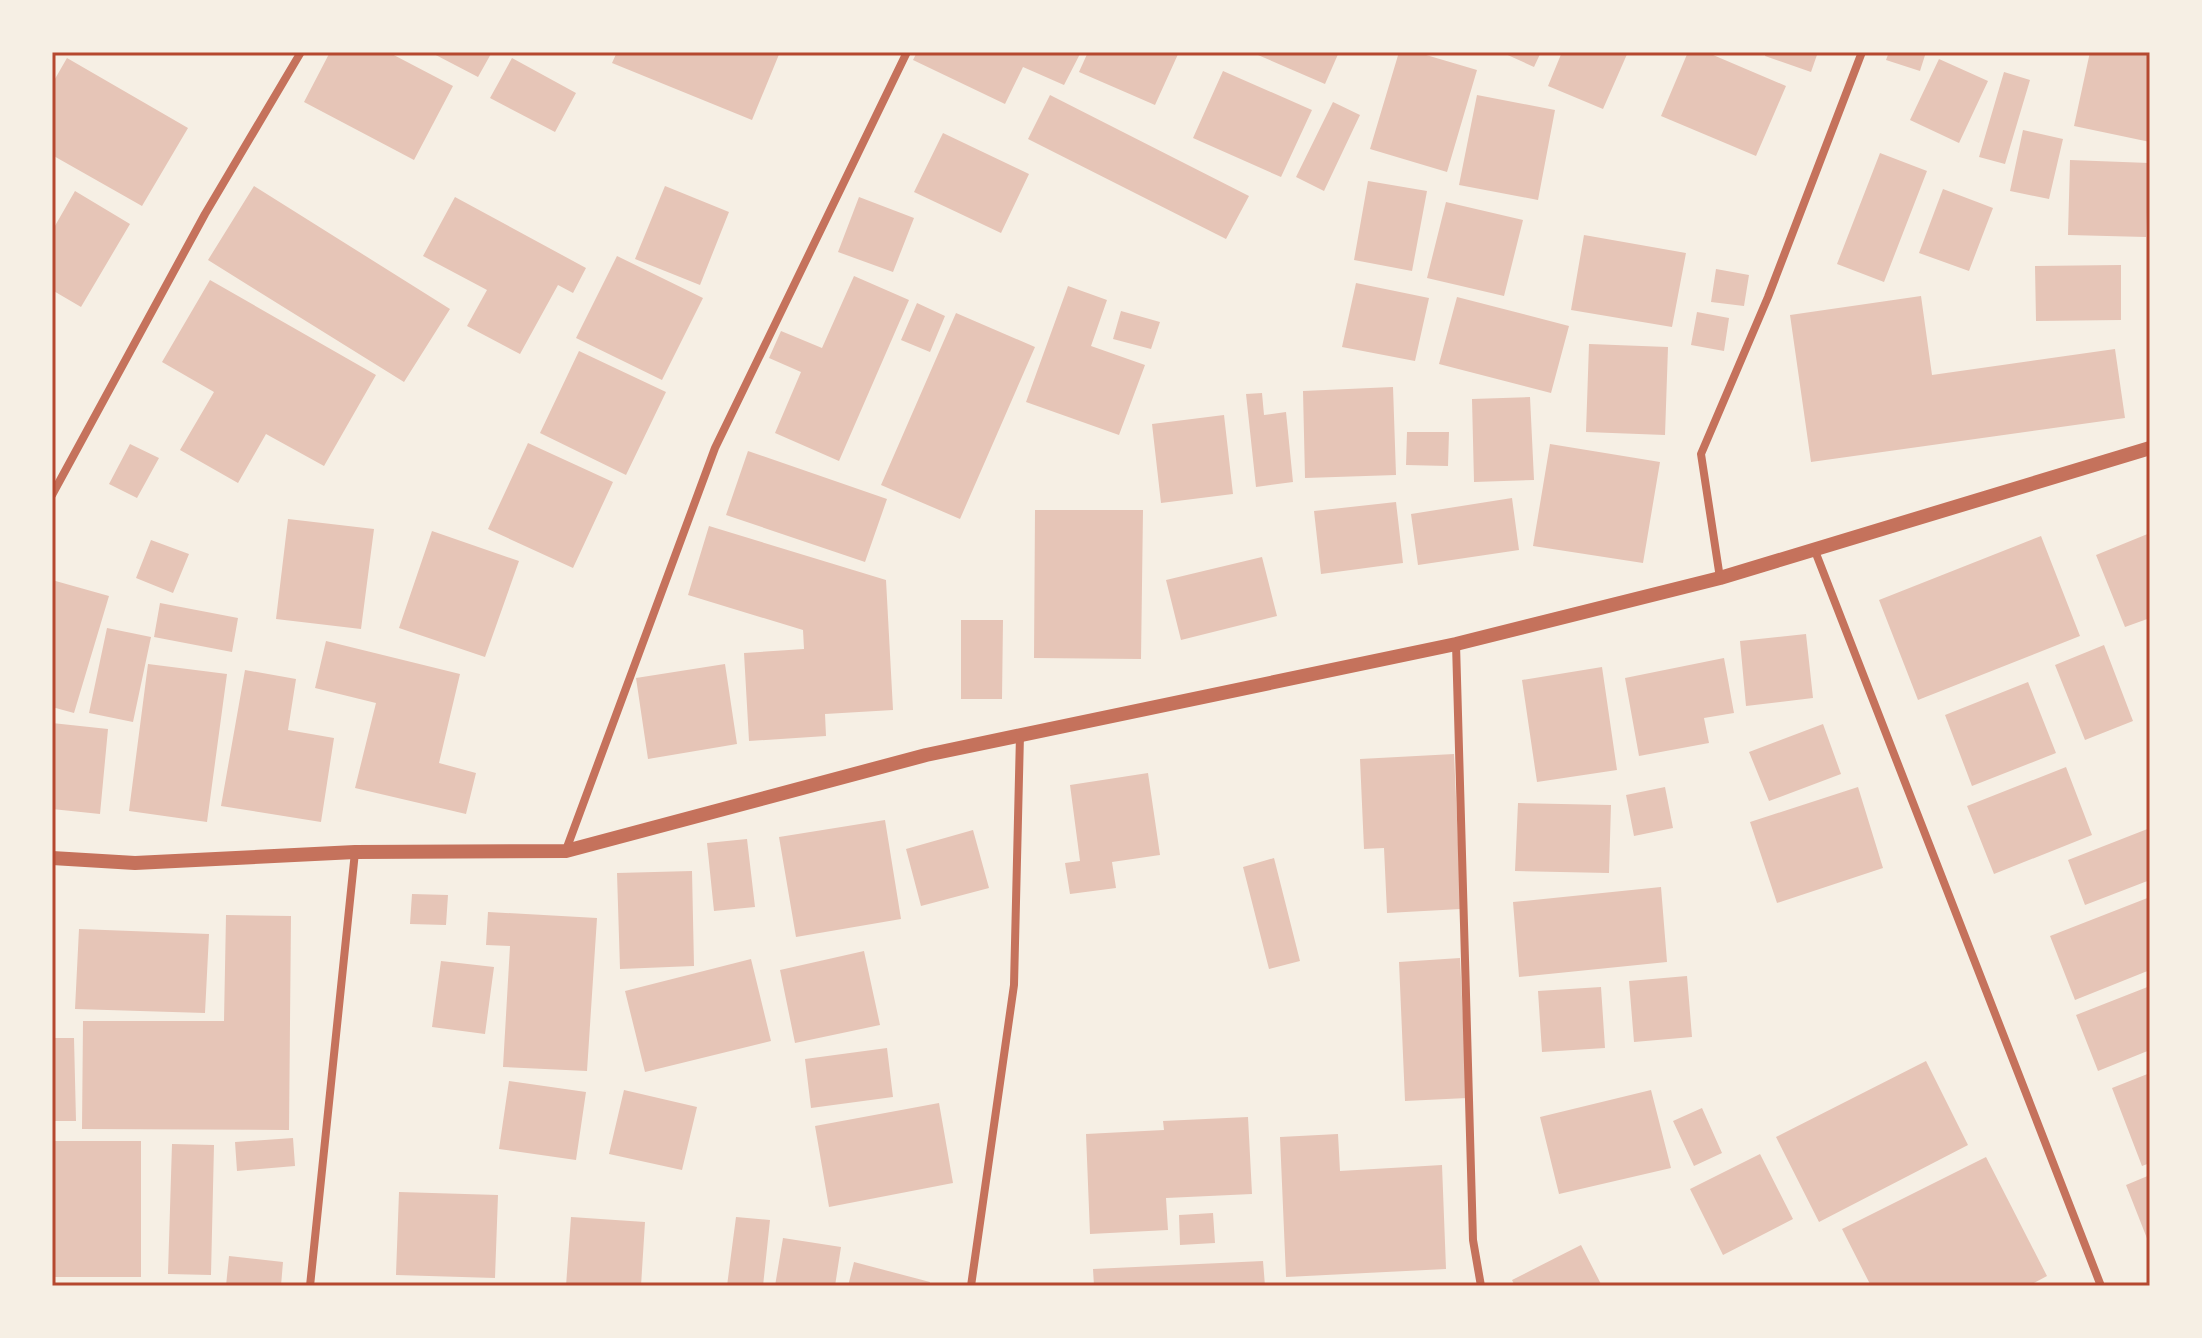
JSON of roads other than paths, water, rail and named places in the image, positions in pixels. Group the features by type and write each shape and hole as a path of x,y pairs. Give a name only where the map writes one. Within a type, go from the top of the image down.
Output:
{"street":[{"path":"52,495 205,214 301,52"},
{"path":"566,851 715,448 907,52"},
{"path":"1720,578 1701,454 1768,297 1862,52"},
{"path":"52,858 135,863 355,852 566,851 911,759 1456,644 1720,578 2150,448"},
{"path":"1815,551 2101,1286"},
{"path":"1456,644 1473,1240 1481,1286"},
{"path":"971,1286 1014,985 1020,735"},
{"path":"310,1286 355,852"}]}
